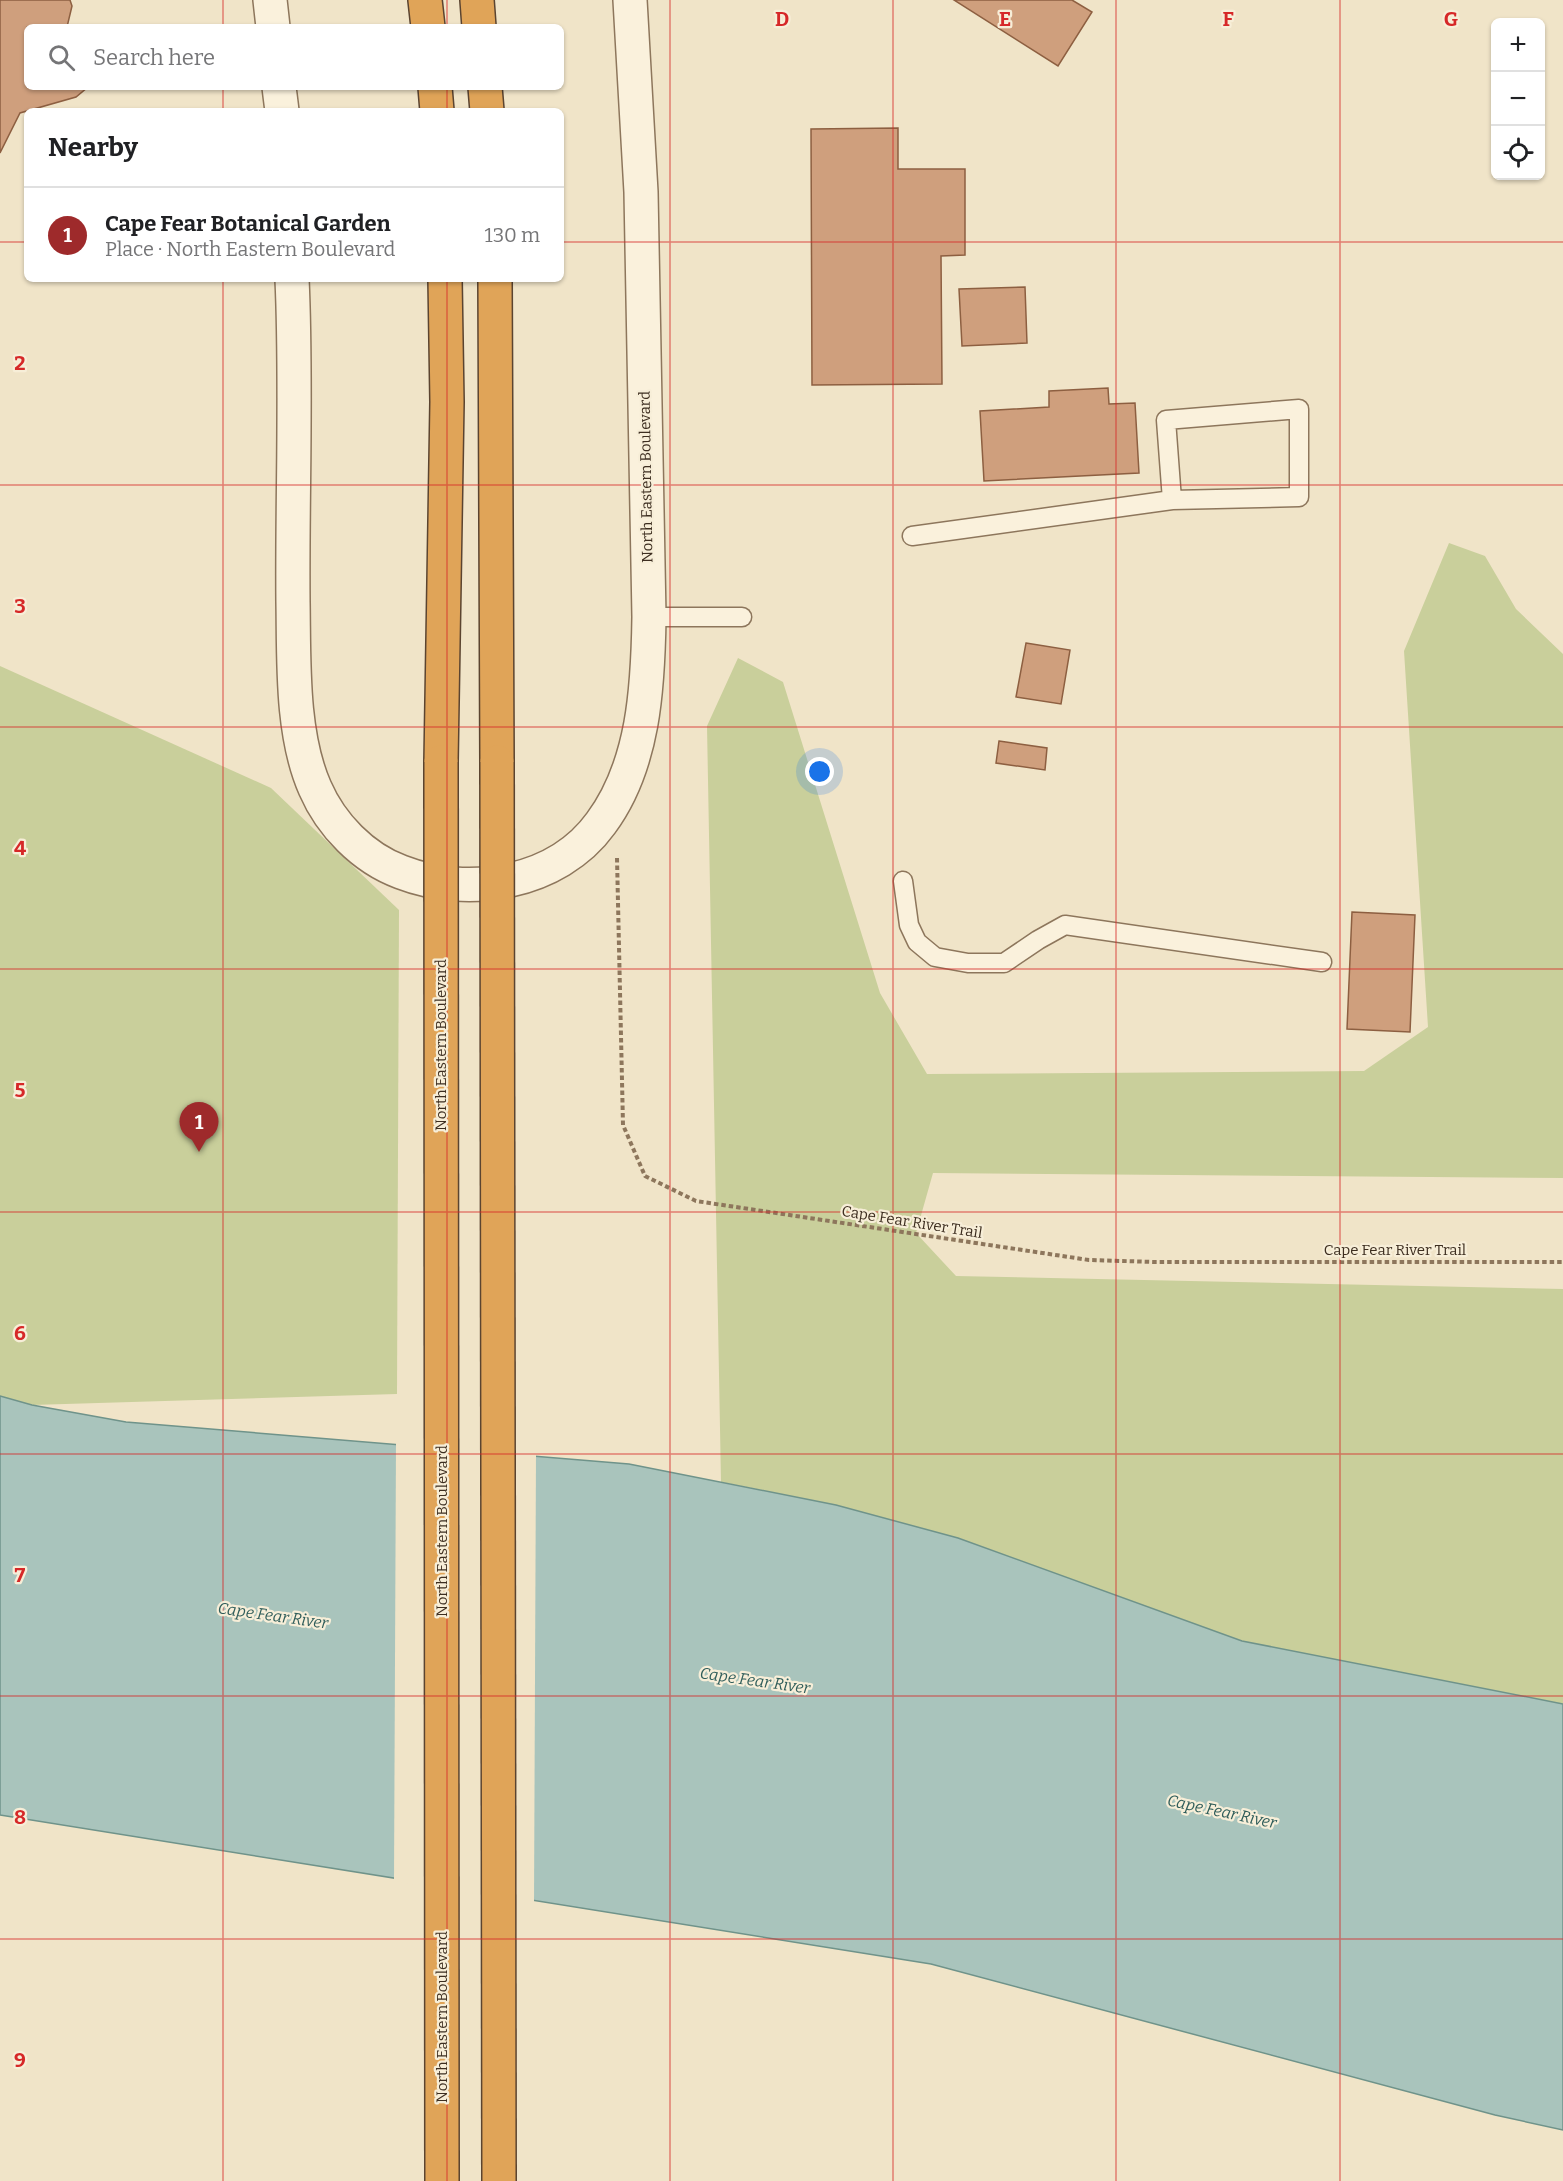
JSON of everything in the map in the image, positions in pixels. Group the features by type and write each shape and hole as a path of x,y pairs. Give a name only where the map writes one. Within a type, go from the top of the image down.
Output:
{"highway":[{"path":"425,0 428,24"},
{"path":"477,0 479,24"},
{"path":"435,90 437,108"},
{"path":"485,90 487,108"},
{"name":"North Eastern Boulevard","path":"442,2181 441,762 447,402 445,282"},
{"path":"495,282 500,2181"}],"street":[{"path":"270,0 273,24"},
{"name":"North Eastern Boulevard","path":"292,282 294,666 297,707 307,763 314,786 338,826 355,844 377,860 400,872 423,879 479,884 505,882 530,876 578,847 600,825 616,800 628,772 638,737 646,690 649,617 641,192 630,0"},
{"path":"279,90 282,108"}],"lane":[{"path":"912,536 1172,500 1299,497 1299,409 1166,420 1172,500"},
{"path":"649,617 742,617"},
{"path":"903,881 909,925 917,942 935,957 968,963 1004,963 1065,925 1322,962"}],"path":[{"name":"Cape Fear River Trail","path":"616,800 623,1125 645,1176 696,1201 1089,1260 1563,1262"}],"green space":[{"path":"1449,543 1485,556 1516,609 1563,654 1563,1178 933,1173 916,1233 956,1276 1563,1289 1563,1704 1242,1641 958,1538 836,1505 721,1482 707,726 738,658 783,682 880,993 927,1074 1364,1071 1428,1027 1404,651"},
{"path":"0,666 271,788 399,910 397,1394 32,1405 0,1397"}],"water":[{"name":"Cape Fear River","path":"0,1396 32,1405 126,1422 629,1464 836,1505 958,1538 1242,1641 1563,1704 1563,2130 1495,2115 931,1964 0,1815"}],"pier":[{"path":"396,1441 536,1453 534,1904 394,1881"}],"building":[{"path":"0,0 70,0 72,6 68,24 24,24 24,90 84,90 76,97 38,108 24,108 24,112 20,113 0,153"},
{"path":"954,0 1072,0 1092,12 1058,66"},
{"path":"898,128 898,169 965,169 965,255 941,256 942,384 812,385 811,129"},
{"path":"1025,287 1027,343 962,346 959,289"},
{"path":"1108,388 1109,404 1135,403 1139,473 984,481 980,411 1049,407 1049,391"},
{"path":"1026,643 1070,650 1061,704 1016,697"},
{"path":"999,741 1047,748 1045,770 996,763"},
{"path":"1352,912 1415,915 1410,1032 1347,1029"}],"place":[{"name":"Cape Fear Botanical Garden","path":"199,1152"}]}
